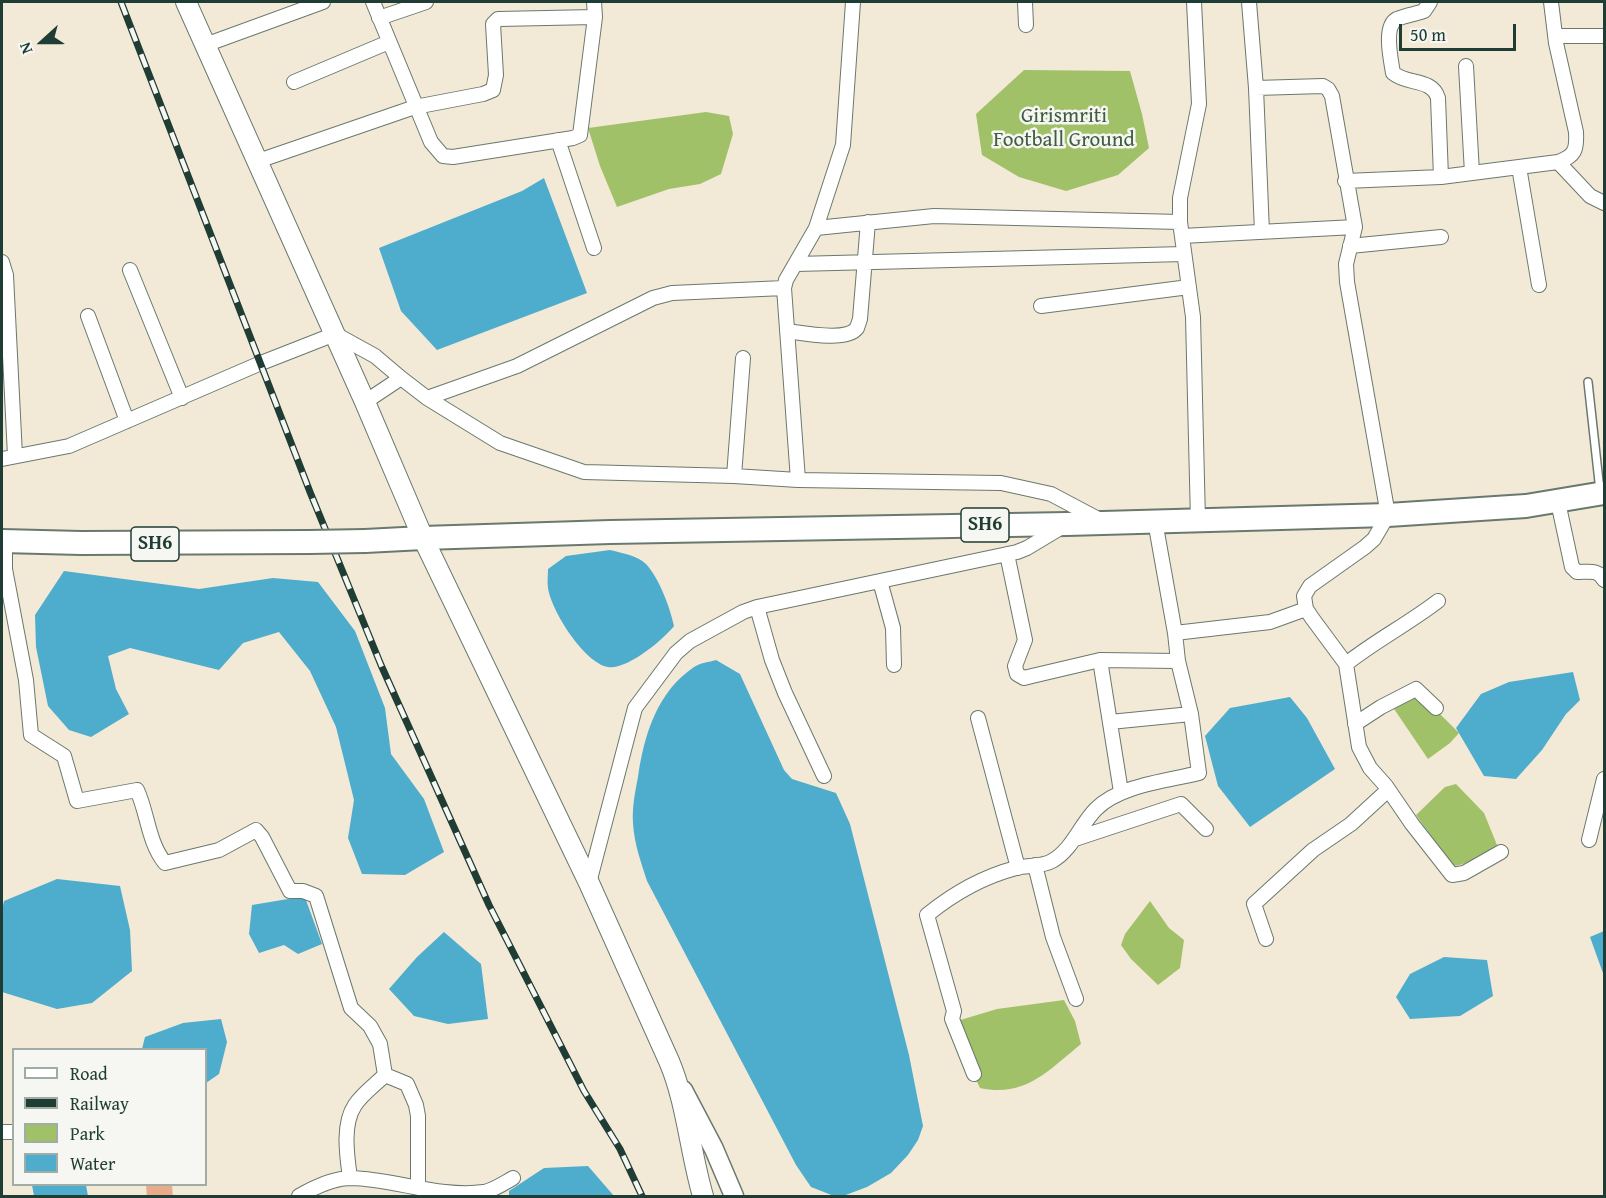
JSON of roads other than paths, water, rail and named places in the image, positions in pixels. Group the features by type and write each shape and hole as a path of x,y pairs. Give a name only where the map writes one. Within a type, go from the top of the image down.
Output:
{"main road":[{"path":"186,2 335,334 423,538 589,883 677,1078 695,1170 703,1197"},
{"name":"SH6","path":"3,541 365,542 423,538 842,526 1198,521 1494,509 1558,502 1602,493"}],"street":[{"path":"206,45 323,2"},
{"path":"373,2 431,142 443,156 453,157 580,135 583,127 594,2"},
{"path":"379,18 426,2"},
{"path":"798,480 784,288 816,228 843,145 853,2"},
{"path":"1025,2 1026,24"},
{"path":"1194,2 1199,104 1180,198 1181,229 1193,317 1198,521"},
{"path":"1249,2 1256,88 1262,232"},
{"path":"1430,2 1425,11 1396,20 1391,24 1389,31 1392,73 1399,78 1430,86 1436,90 1441,177"},
{"path":"1345,181 1441,177 1568,159 1574,152 1576,142 1555,36 1551,2"},
{"path":"258,161 415,106 483,94 492,90 496,75 493,24 498,19 594,17"},
{"path":"1555,36 1605,36"},
{"path":"294,82 389,42"},
{"path":"1466,66 1472,173"},
{"path":"1256,88 1323,86 1332,96 1345,181 1355,227 1346,264 1347,282 1388,515 1374,539 1365,548 1310,586 1304,596 1306,609 1346,664 1359,747 1370,768 1452,875 1464,873 1501,852"},
{"path":"558,140 594,248"},
{"path":"1558,162 1590,196 1605,203"},
{"path":"1519,167 1539,285"},
{"path":"816,228 934,216 1262,232 1355,227"},
{"path":"786,331 839,336 849,334 856,329 860,319 868,222"},
{"path":"1350,246 1441,237"},
{"path":"796,264 1184,254"},
{"path":"2,262 6,274 8,458 69,446 335,334 375,356 427,398 500,443 584,472 798,480 1001,483 1051,494 1105,523"},
{"path":"130,270 182,398"},
{"path":"1041,306 1189,287"},
{"path":"427,398 517,366 653,298 672,293 784,288"},
{"path":"88,316 128,421"},
{"path":"734,476 743,358"},
{"path":"365,402 401,378"},
{"path":"1558,502 1572,567 1577,572 1601,574 1605,580"},
{"path":"974,1074 952,1019 954,1011 927,915 943,902 982,879 1018,868 1051,862 1075,839 1096,809 1121,792 1199,773 1191,714 1178,661 1155,521"},
{"path":"589,883 635,708 676,653 690,641 743,612 757,607 1007,554 1027,548 1067,524"},
{"path":"3,541 5,569 26,680 31,735 64,756 77,801 137,790 145,806 158,854 165,863 219,850 256,830 262,837 290,891 303,891 316,896 351,1008 370,1026 380,1044 385,1075"},
{"path":"1007,554 1025,640 1015,666 1017,674 1024,678 1100,660 1178,661"},
{"path":"880,581 893,628 894,665"},
{"path":"1346,664 1373,643 1438,601"},
{"path":"757,607 772,660 785,693 824,776"},
{"path":"1175,633 1269,622 1306,609"},
{"path":"1100,660 1121,792"},
{"path":"1355,724 1381,707 1416,689 1437,708"},
{"path":"1110,722 1191,714"},
{"path":"978,718 1018,868"},
{"path":"1589,840 1605,779"},
{"path":"1266,939 1254,904 1312,850 1351,824 1388,789"},
{"path":"1075,839 1181,804 1206,829"},
{"path":"1035,865 1053,938 1076,999"},
{"path":"350,1178 348,1124 350,1115 356,1103 385,1075"},
{"path":"385,1075 406,1084 416,1104 419,1136 418,1188"},
{"path":"677,1078 714,1149 734,1197"},
{"path":"299,1197 328,1183 350,1178 418,1188 440,1194 487,1192 513,1178"}],"lane":[{"path":"1588,382 1602,493"}],"water":[{"path":"544,178 587,293 437,350 401,311 379,248 522,191"},
{"path":"610,550 634,556 646,564 663,593 674,626 653,646 634,659 616,667 608,667 599,663 579,646 555,609 548,588 548,569 566,556"},
{"path":"64,571 199,589 273,578 318,582 355,631 385,708 391,754 424,799 444,852 405,875 362,874 348,838 354,800 336,727 310,671 279,632 243,643 219,670 130,648 108,656 116,689 129,714 91,737 69,730 48,706 36,647 35,615"},
{"path":"716,660 740,674 784,770 792,779 836,793 850,824 909,1055 923,1126 918,1140 891,1173 867,1187 843,1196 834,1196 811,1187 796,1165 647,881 636,845 633,823 634,800 644,746 654,716 670,689 681,677 696,666"},
{"path":"1573,672 1580,700 1566,714 1542,750 1516,779 1484,776 1456,728 1481,694 1509,682"},
{"path":"1290,697 1307,718 1335,769 1250,827 1218,786 1205,736 1230,708"},
{"path":"57,879 120,886 130,930 132,971 92,1003 57,1009 2,992 2,910 4,901"},
{"path":"300,897 306,900 322,944 298,954 284,945 259,953 249,934 252,905"},
{"path":"1604,931 1604,976 1590,937"},
{"path":"444,932 481,964 488,1019 448,1024 414,1016 389,989 417,957"},
{"path":"1444,957 1487,960 1493,996 1460,1016 1410,1019 1396,997 1410,974"},
{"path":"221,1019 227,1042 219,1074 207,1082 207,1048 142,1048 145,1037 183,1023"},
{"path":"588,1166 614,1196 509,1196 509,1191 544,1168"},
{"path":"32,1186 86,1186 88,1196 34,1196"}],"railway":[{"path":"121,2 310,492 381,665 489,905 584,1091 620,1149 642,1196"}],"park label":[{"name":"Girismriti Football Ground","path":"1064,129"}]}
